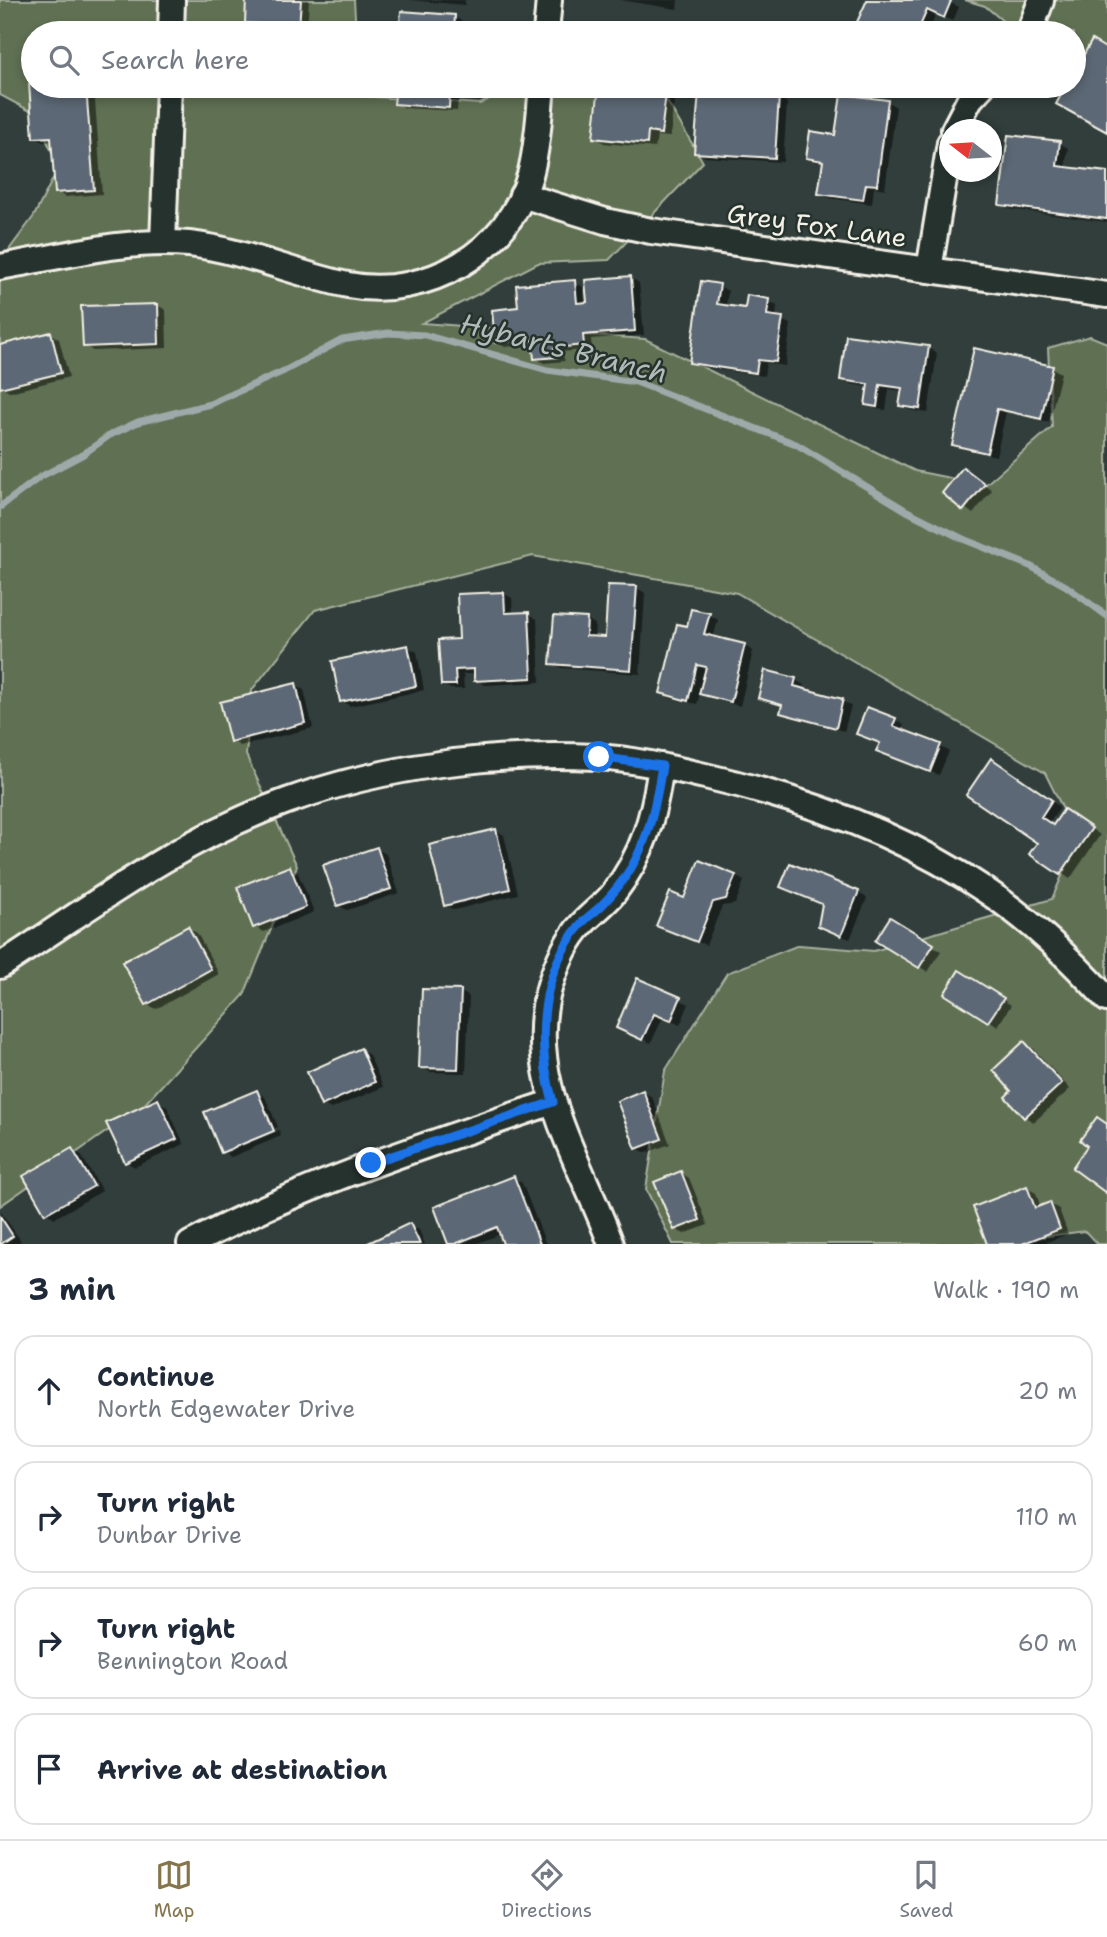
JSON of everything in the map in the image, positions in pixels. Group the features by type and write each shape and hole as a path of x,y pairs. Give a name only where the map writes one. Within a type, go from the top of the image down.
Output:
{"street":[{"path":"171,21 172,0"},
{"path":"547,21 549,0"},
{"path":"1034,21 1041,1"},
{"path":"163,243 169,98"},
{"path":"0,267 131,244 163,243 204,247 350,285 385,287 416,283 446,274 485,247 506,223 522,195 530,176 536,146 540,98"},
{"path":"960,119 971,98"},
{"path":"929,270 944,182"},
{"name":"Grey Fox Lane","path":"522,195 605,221 651,231 1107,295"},
{"path":"0,967 173,854 228,825 287,801 332,786 410,769 510,758 599,757 662,766 759,789 834,814 893,838 935,859 989,892 1027,921 1074,963 1107,999"},
{"path":"611,1244 553,1102 543,1058 542,1026 556,965 581,924 608,899 631,868 645,839 655,809 662,766"},
{"path":"190,1244 298,1192 371,1163 553,1102"}],"green space":[{"path":"0,0 354,0 355,21 21,21 21,98 390,98 480,104 491,98 665,98 703,162 609,260 538,263 422,323 645,339 915,471 985,485 1052,427 1048,348 1090,336 1107,343 1107,1244 1097,1244 1085,1231 987,1244 673,1244 646,1189 665,1071 727,973 799,945 874,951 1052,899 1078,839 1045,773 737,593 533,556 315,610 252,690 246,755 297,866 244,995 143,1106 0,1206 0,262 34,216 59,167 34,113 0,95"},
{"path":"965,0 1107,0 1107,110 1086,92 1086,21 1003,21 985,6"}],"building":[{"path":"246,0 301,0 299,21 245,21"},
{"path":"867,0 951,1 944,18 927,10 922,21 857,21"},
{"path":"401,11 455,15 455,21 400,21"},
{"path":"1092,40 1107,49 1107,132 1056,104 1059,98 1086,98 1086,51"},
{"path":"30,98 87,98 94,190 55,193 51,137 33,138"},
{"path":"395,98 449,98 449,108 394,104"},
{"path":"598,98 665,98 661,134 648,132 647,144 593,138"},
{"path":"698,98 779,98 775,158 694,153"},
{"path":"840,98 888,100 877,185 866,184 863,200 818,194 823,161 806,158 810,131 835,135"},
{"path":"1008,135 1060,141 1057,166 1107,172 1107,219 999,205"},
{"path":"631,276 635,331 583,335 584,345 554,348 557,357 534,359 532,339 495,343 492,310 518,307 516,285 575,280 577,303 587,302 585,280"},
{"path":"701,281 720,284 717,304 745,308 747,295 769,299 767,315 783,317 776,362 758,360 756,373 689,363"},
{"path":"158,304 159,344 83,347 81,306"},
{"path":"51,332 61,373 0,388 0,345"},
{"path":"846,335 929,346 920,409 899,406 902,388 880,385 877,407 865,405 868,384 840,380"},
{"path":"974,348 1053,366 1041,419 997,409 987,453 952,445"},
{"path":"963,467 985,484 963,511 942,493"},
{"path":"608,585 637,586 631,670 550,664 554,616 587,618 586,636 605,637"},
{"path":"504,592 505,613 529,612 532,678 474,681 474,669 455,670 456,685 441,685 438,640 459,639 457,594"},
{"path":"691,609 710,613 704,634 745,644 731,702 699,694 706,667 697,665 688,701 660,693 677,624 687,626"},
{"path":"408,645 416,686 340,702 332,661"},
{"path":"765,670 796,678 794,686 843,699 836,728 780,713 782,705 758,698"},
{"path":"296,683 305,723 230,742 220,702"},
{"path":"867,707 896,718 893,726 941,744 930,772 876,751 880,743 856,734"},
{"path":"991,758 1052,800 1041,817 1053,825 1064,809 1092,828 1060,875 1029,854 1037,843 966,795"},
{"path":"496,829 510,889 444,906 429,845"},
{"path":"377,847 391,889 337,906 323,865"},
{"path":"699,860 736,875 726,899 713,902 697,942 656,926 670,892 684,898"},
{"path":"790,863 859,891 841,936 818,926 822,904 780,887"},
{"path":"290,866 306,907 253,928 237,887"},
{"path":"890,917 934,944 919,968 875,941"},
{"path":"188,926 211,969 146,1005 122,962"},
{"path":"959,970 1004,998 988,1022 944,994"},
{"path":"637,978 681,997 671,1021 654,1014 642,1040 616,1028"},
{"path":"422,989 461,990 458,1069 419,1068"},
{"path":"1024,1041 1062,1083 1024,1118 1005,1097 1011,1091 993,1070"},
{"path":"361,1048 375,1082 321,1106 307,1072"},
{"path":"257,1090 274,1131 221,1153 204,1112"},
{"path":"643,1090 662,1139 636,1149 617,1101"},
{"path":"158,1099 177,1139 125,1163 106,1123"},
{"path":"1097,1117 1107,1124 1106,1193 1072,1168 1087,1146 1080,1140"},
{"path":"72,1148 94,1186 45,1214 23,1176"},
{"path":"681,1171 700,1220 674,1230 654,1182"},
{"path":"514,1176 540,1244 503,1244 497,1227 455,1244 448,1244 434,1207"},
{"path":"1027,1186 1035,1208 1050,1202 1060,1229 1022,1244 987,1244 973,1207"},
{"path":"0,1216 13,1236 1,1244 0,1244"},
{"path":"410,1223 420,1244 366,1244"}],"waterway":[{"name":"Hybarts Branch","path":"0,507 40,477 82,455 110,435 138,422 210,404 284,371 342,340 388,333 425,335 547,370 636,382 796,444 907,511 963,539 1030,566 1066,586 1107,616"}],"route":[{"path":"371,1163 553,1102 543,1058 542,1026 556,965 581,924 613,893 631,868 655,809 662,766 599,757"}]}
